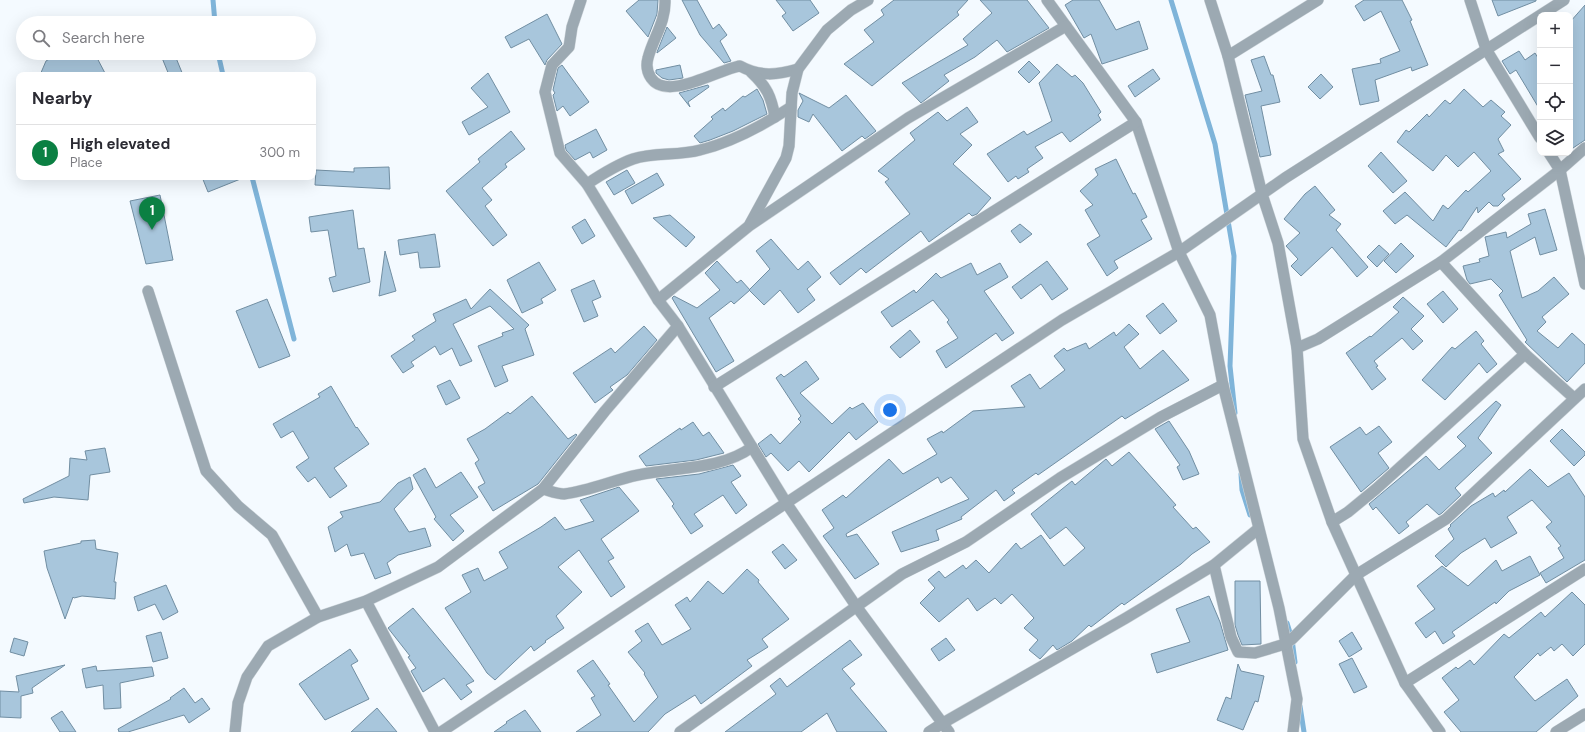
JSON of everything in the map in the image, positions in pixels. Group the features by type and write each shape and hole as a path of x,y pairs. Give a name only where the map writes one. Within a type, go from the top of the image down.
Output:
{"street":[{"path":"581,0 572,27 569,47 552,65 545,92 560,153 587,184 658,300 678,326 787,504 856,606 946,727"},
{"path":"665,0 664,17 647,59 647,72 654,83 664,87 691,83 740,66 750,72 761,82 771,97 775,117"},
{"path":"749,226 786,158 789,146 792,93 798,69 827,30 851,10 868,0"},
{"path":"1047,0 1136,122 1179,252 1210,315 1223,385 1279,608 1297,699 1293,732"},
{"path":"1210,0 1228,56 1262,194 1278,243 1297,348 1303,439 1332,522 1405,683 1440,732"},
{"path":"1228,56 1318,0"},
{"path":"1470,0 1486,49 1537,133"},
{"path":"441,732 787,504 1062,320 1179,252 1245,205 1564,0"},
{"path":"658,300 749,226 908,118 1066,26"},
{"path":"750,72 764,75 779,75 798,69"},
{"path":"587,184 613,167 634,158 698,151 726,142 758,128 791,107"},
{"path":"714,387 1136,122"},
{"path":"1297,348 1318,339 1441,262 1560,170 1585,148"},
{"path":"1551,156 1560,170 1585,284"},
{"path":"1441,262 1525,354 1574,398"},
{"path":"148,291 206,471 238,506 272,535 318,617"},
{"path":"235,732 238,703 247,677 268,646 318,617 366,601 438,567 543,490 605,411 678,326"},
{"path":"1332,522 1348,512 1376,489 1525,354"},
{"path":"680,732 902,574 966,542 1060,478 1124,439 1223,385"},
{"path":"1214,565 1231,637 1238,652 1255,653 1285,644 1356,575 1446,518 1585,389"},
{"path":"543,490 562,494 593,489 637,475 683,467 712,464 741,456 752,447"},
{"path":"929,732 946,727 1214,565 1258,529"},
{"path":"1405,683 1585,569"},
{"path":"366,601 435,732"},
{"path":"1556,732 1585,714"}],"building":[{"path":"639,0 658,0 657,14 648,37 626,11"},
{"path":"682,0 697,0 713,29 719,24 727,35 720,41 731,61 724,63 700,35"},
{"path":"776,0 810,0 819,13 793,31 782,16 786,13"},
{"path":"894,0 968,0 957,12 959,15 872,86 844,64 874,42 864,30 884,15 881,10"},
{"path":"980,0 1027,0 1049,28 1007,52 997,40 975,57 944,75 949,81 921,103 902,83 968,45 963,39 992,13"},
{"path":"1073,0 1099,0 1116,30 1139,21 1148,49 1102,64 1091,34 1084,38 1065,5"},
{"path":"1364,0 1402,0 1412,20 1410,21 1428,65 1412,71 1411,67 1375,80 1379,101 1360,105 1352,69 1381,63 1380,59 1400,51 1381,11 1364,21 1355,6"},
{"path":"1492,0 1536,0 1536,1 1498,16"},
{"path":"1585,5 1585,140 1573,148 1573,48 1573,19"},
{"path":"547,14 562,44 547,60 545,65 529,39 511,48 505,37"},
{"path":"667,27 676,38 657,53 657,52"},
{"path":"1519,51 1525,60 1535,53 1537,56 1537,105 1516,70 1510,74 1502,61"},
{"path":"1264,56 1271,75 1273,75 1280,102 1261,106 1271,155 1260,157 1245,95 1262,91 1251,60"},
{"path":"98,60 104,72 41,72 46,61"},
{"path":"163,60 177,60 182,72 168,72"},
{"path":"1029,61 1040,72 1029,83 1018,72"},
{"path":"1057,64 1072,77 1075,75 1083,83 1101,112 1098,115 1101,120 1070,142 1062,132 1035,147 1043,158 1027,169 1029,172 1018,179 1016,176 1008,182 987,154 1024,131 1027,135 1052,121 1039,83"},
{"path":"562,65 589,102 570,116 563,106 557,111 553,95 555,93 553,90 558,68"},
{"path":"680,65 683,78 669,80 662,78 656,73 656,70"},
{"path":"1153,69 1160,79 1135,97 1128,86"},
{"path":"488,73 510,112 469,135 462,122 488,107 471,88"},
{"path":"1321,74 1333,87 1320,99 1308,87"},
{"path":"708,85 709,87 688,102 690,107 679,93"},
{"path":"757,89 763,100 767,114 733,131 710,140 700,143 694,136 713,119 711,117 723,108 725,111 743,96 745,97"},
{"path":"1464,89 1483,107 1491,100 1505,112 1501,116 1511,125 1498,139 1504,151 1498,154 1521,179 1502,195 1505,199 1498,206 1493,206 1489,202 1478,213 1477,207 1461,231 1459,230 1446,247 1407,215 1395,224 1383,211 1405,192 1433,221 1443,205 1448,209 1466,190 1468,192 1491,171 1474,152 1458,167 1446,155 1433,171 1397,142 1406,130 1409,132 1427,114 1429,117 1445,100 1450,104"},
{"path":"799,93 829,108 846,95 876,131 865,139 862,136 842,151 813,114 809,122 798,117 798,110 803,101"},
{"path":"967,107 978,122 960,134 972,145 953,164 991,198 977,214 972,216 969,213 929,242 921,231 866,273 861,268 840,285 830,273 910,214 885,182 889,179 878,171 915,140 910,133 938,112 947,121"},
{"path":"596,129 607,150 593,158 590,152 575,160 566,150 565,145"},
{"path":"511,131 525,149 505,164 507,167 482,188 492,200 485,206 507,235 493,246 446,191 480,162 478,159"},
{"path":"1381,152 1407,181 1393,193 1368,166"},
{"path":"1116,159 1133,194 1135,193 1147,217 1141,220 1152,239 1114,261 1118,268 1107,276 1087,244 1100,236 1085,210 1093,205 1080,191 1098,175 1095,169"},
{"path":"389,167 390,189 315,185 316,170 354,172 354,168"},
{"path":"627,170 635,183 614,195 606,182"},
{"path":"657,173 664,185 632,204 625,191"},
{"path":"203,180 238,180 208,192"},
{"path":"1315,186 1335,210 1329,215 1341,224 1336,230 1368,267 1357,277 1332,247 1301,276 1291,266 1298,259 1286,246 1300,233 1284,219 1305,194"},
{"path":"160,195 173,260 146,264 130,201"},
{"path":"1545,209 1557,250 1540,255 1535,237 1510,251 1522,298 1538,291 1554,277 1569,294 1542,317 1546,322 1537,331 1558,348 1572,333 1585,345 1585,363 1567,382 1525,342 1527,340 1499,295 1503,291 1491,279 1470,284 1467,280 1463,266 1480,262 1479,259 1489,256 1485,237 1506,232 1507,238 1531,224 1528,214"},
{"path":"353,210 358,249 364,248 370,282 333,292 329,278 336,276 328,230 311,232 309,217"},
{"path":"670,215 695,237 686,247 653,218"},
{"path":"585,219 595,236 582,244 572,227"},
{"path":"1020,224 1032,234 1020,243 1011,231"},
{"path":"435,234 440,267 420,268 418,252 400,255 398,240"},
{"path":"771,239 798,270 808,261 821,277 807,289 815,300 798,313 780,290 764,305 749,290 770,269 756,251"},
{"path":"1401,243 1414,256 1396,273 1384,261"},
{"path":"1379,245 1389,254 1377,267 1367,257"},
{"path":"385,251 396,291 379,296"},
{"path":"717,261 737,283 741,280 750,290 734,304 731,301 709,318 734,361 716,372 672,298 674,296 697,308 720,290 705,273"},
{"path":"1047,261 1068,289 1052,300 1041,284 1021,299 1012,287"},
{"path":"539,262 556,290 541,299 543,303 522,313 507,280"},
{"path":"971,263 977,275 1000,263 1008,277 984,291 1014,333 1002,341 996,333 946,368 936,351 958,338 947,322 949,320 933,300 892,327 881,312 914,290 916,293 936,273 941,278"},
{"path":"594,280 601,297 592,301 598,316 584,322 571,290"},
{"path":"490,289 529,325 525,329 534,355 502,366 508,381 495,387 478,346 503,336 502,333 514,329 490,306 453,324 472,361 460,366 452,348 440,355 435,346 411,362 414,366 403,373 391,356 415,340 412,336 436,321 433,314 466,299 471,309"},
{"path":"1443,291 1458,309 1443,323 1427,304"},
{"path":"1403,297 1424,316 1411,329 1423,341 1413,350 1402,338 1374,361 1378,366 1376,367 1386,379 1372,390 1346,353 1370,336 1371,337 1399,312 1393,307"},
{"path":"267,299 290,356 259,368 236,311"},
{"path":"1163,303 1177,321 1160,334 1146,316"},
{"path":"1129,324 1139,334 1124,347 1140,369 1163,350 1189,380 1125,419 1122,416 1038,475 1036,473 1012,490 1015,493 1004,501 996,490 961,517 962,519 936,530 939,540 901,552 892,532 969,499 951,477 941,483 938,477 846,534 847,537 857,534 879,564 855,579 823,536 834,528 822,510 843,495 846,498 889,459 903,474 937,454 927,439 942,431 943,433 973,411 1025,407 1011,386 1030,374 1040,389 1065,370 1054,356 1064,348 1067,351 1086,343 1089,349 1114,332 1116,336"},
{"path":"644,326 657,340 627,375 610,387 613,390 595,403 573,373 611,348 615,353"},
{"path":"910,330 920,342 900,358 890,347"},
{"path":"1476,331 1484,341 1481,344 1497,364 1487,373 1479,363 1445,400 1422,380 1452,347 1455,349"},
{"path":"806,361 819,379 800,393 832,424 850,407 852,409 863,403 878,422 856,440 849,432 809,472 799,461 788,471 771,453 766,457 758,444 771,434 780,444 801,422 798,419 801,416 776,378 781,374 784,377"},
{"path":"450,380 460,398 446,405 437,386"},
{"path":"331,386 356,428 357,427 369,444 334,468 347,486 330,498 315,477 308,482 296,467 309,458 293,431 281,438 273,424 320,397 318,394"},
{"path":"532,396 568,439 576,434 577,435 538,484 493,511 478,487 485,483 475,463 479,460 467,439 485,429 508,412 510,414"},
{"path":"1496,401 1501,405 1478,438 1492,453 1455,488 1461,495 1442,513 1439,515 1427,504 1406,522 1409,526 1399,534 1376,507 1373,510 1369,504 1426,456 1439,470 1466,446 1457,437"},
{"path":"1169,421 1189,451 1199,474 1183,480 1177,467 1180,465 1155,429"},
{"path":"693,422 703,436 709,432 724,453 696,460 646,466 639,456 680,428 681,430"},
{"path":"1379,426 1392,442 1378,453 1389,468 1361,492 1330,447 1360,427 1366,435"},
{"path":"1562,429 1585,452 1585,455 1574,466 1550,441"},
{"path":"105,448 110,472 90,475 88,500 54,497 24,503 23,499 69,476 70,458 87,460 85,451"},
{"path":"1129,452 1176,505 1173,507 1193,529 1196,527 1210,542 1192,554 1181,564 1124,605 1122,603 1091,627 1089,625 1072,641 1057,650 1053,645 1040,659 1029,650 1038,640 1024,628 1034,618 1012,594 1001,604 995,598 977,611 968,598 939,622 920,603 935,588 928,580 939,571 945,578 963,565 966,569 976,560 989,573 1016,543 1021,549 1041,535 1064,566 1085,548 1066,527 1050,539 1031,514 1072,481 1075,485 1106,459 1112,466"},
{"path":"733,465 741,476 731,482 747,505 736,514 723,495 694,514 703,526 691,534 672,506 674,504 656,479 699,474"},
{"path":"425,468 436,488 461,472 478,497 450,515 464,531 453,541 434,519 436,517 413,475"},
{"path":"1530,469 1548,487 1569,473 1585,497 1585,560 1546,583 1540,573 1564,558 1558,548 1561,546 1546,527 1552,522 1532,500 1507,517 1517,533 1491,548 1485,538 1461,553 1446,567 1435,556 1454,539 1448,529 1451,526 1450,525 1471,506 1493,493 1495,497 1504,490 1505,492"},
{"path":"410,477 413,489 394,509 409,532 425,528 431,546 398,555 387,563 391,573 375,579 364,553 351,556 347,544 335,552 328,527 343,517 340,512 380,502 398,483"},
{"path":"619,487 639,511 601,539 614,558 608,561 625,587 611,597 579,550 558,567 582,592 556,616 564,628 545,641 546,642 534,651 531,646 495,680 487,673 445,608 471,592 462,575 478,568 484,581 508,568 499,552 555,517 565,530 594,521 580,500"},
{"path":"95,540 96,549 118,553 114,582 116,582 115,599 82,596 73,597 65,619 47,568 44,551 81,543 81,541"},
{"path":"783,544 797,560 785,569 772,552"},
{"path":"1530,556 1540,575 1509,591 1496,604 1495,602 1452,632 1455,636 1443,644 1435,631 1426,638 1415,623 1435,609 1417,586 1442,566 1468,586 1496,560 1502,571"},
{"path":"747,569 759,580 758,582 789,619 762,639 768,647 747,660 752,666 701,704 695,695 665,714 648,732 576,732 601,715 591,698 595,696 577,671 593,660 610,684 608,685 634,722 658,697 644,674 645,673 628,652 642,641 635,631 648,623 662,645 691,629 675,605 687,597 690,602 708,581 723,594"},
{"path":"1235,581 1260,581 1261,644 1242,645 1235,625"},
{"path":"166,585 178,612 163,620 155,604 138,611 134,597"},
{"path":"1572,592 1585,605 1585,644 1573,656 1562,644 1554,651 1551,647 1540,656 1538,653 1514,677 1535,701 1567,679 1578,696 1536,732 1461,732 1444,712 1459,700 1442,678 1456,667 1458,669 1470,660 1474,665 1504,634 1509,638 1541,612 1545,617"},
{"path":"1209,596 1220,622 1228,650 1157,673 1151,654 1190,642 1176,609"},
{"path":"413,608 474,681 466,685 472,692 461,700 444,678 423,692 411,671 416,668 408,657 410,656 388,628"},
{"path":"161,632 168,658 153,662 146,636"},
{"path":"1352,632 1362,649 1349,657 1339,641"},
{"path":"14,638 28,642 24,656 10,652"},
{"path":"946,638 955,650 939,661 931,649"},
{"path":"850,640 862,655 842,669 855,684 850,688 887,732 837,732 827,713 801,732 725,732 776,694 770,686 780,678 787,687"},
{"path":"350,649 358,661 351,665 369,699 325,720 299,684"},
{"path":"1352,658 1367,687 1354,693 1339,664"},
{"path":"1238,664 1241,671 1264,676 1258,702 1255,701 1243,730 1217,720 1226,697 1231,699"},
{"path":"65,665 32,688 33,693 21,696 21,718 0,717 0,691 19,692 16,676"},
{"path":"96,666 97,671 152,667 154,676 120,683 121,708 104,709 103,685 86,688 82,669"},
{"path":"184,688 195,703 202,698 210,709 189,723 184,715 128,732 119,732 118,729 171,699 170,698"},
{"path":"377,708 397,732 351,732"},
{"path":"525,710 541,732 494,732 507,723 506,722"},
{"path":"62,711 76,732 60,732 51,718"}],"waterway":[{"path":"213,0 214,16"},
{"path":"1171,0 1215,144 1234,256 1230,366 1235,413"},
{"path":"220,60 222,72"},
{"path":"253,180 294,339"},
{"path":"1241,474 1242,490 1250,515"},
{"path":"1287,623 1292,639 1295,662"},
{"path":"1300,706 1304,732"}],"place":[{"name":"High elevated","path":"152,230"}]}
